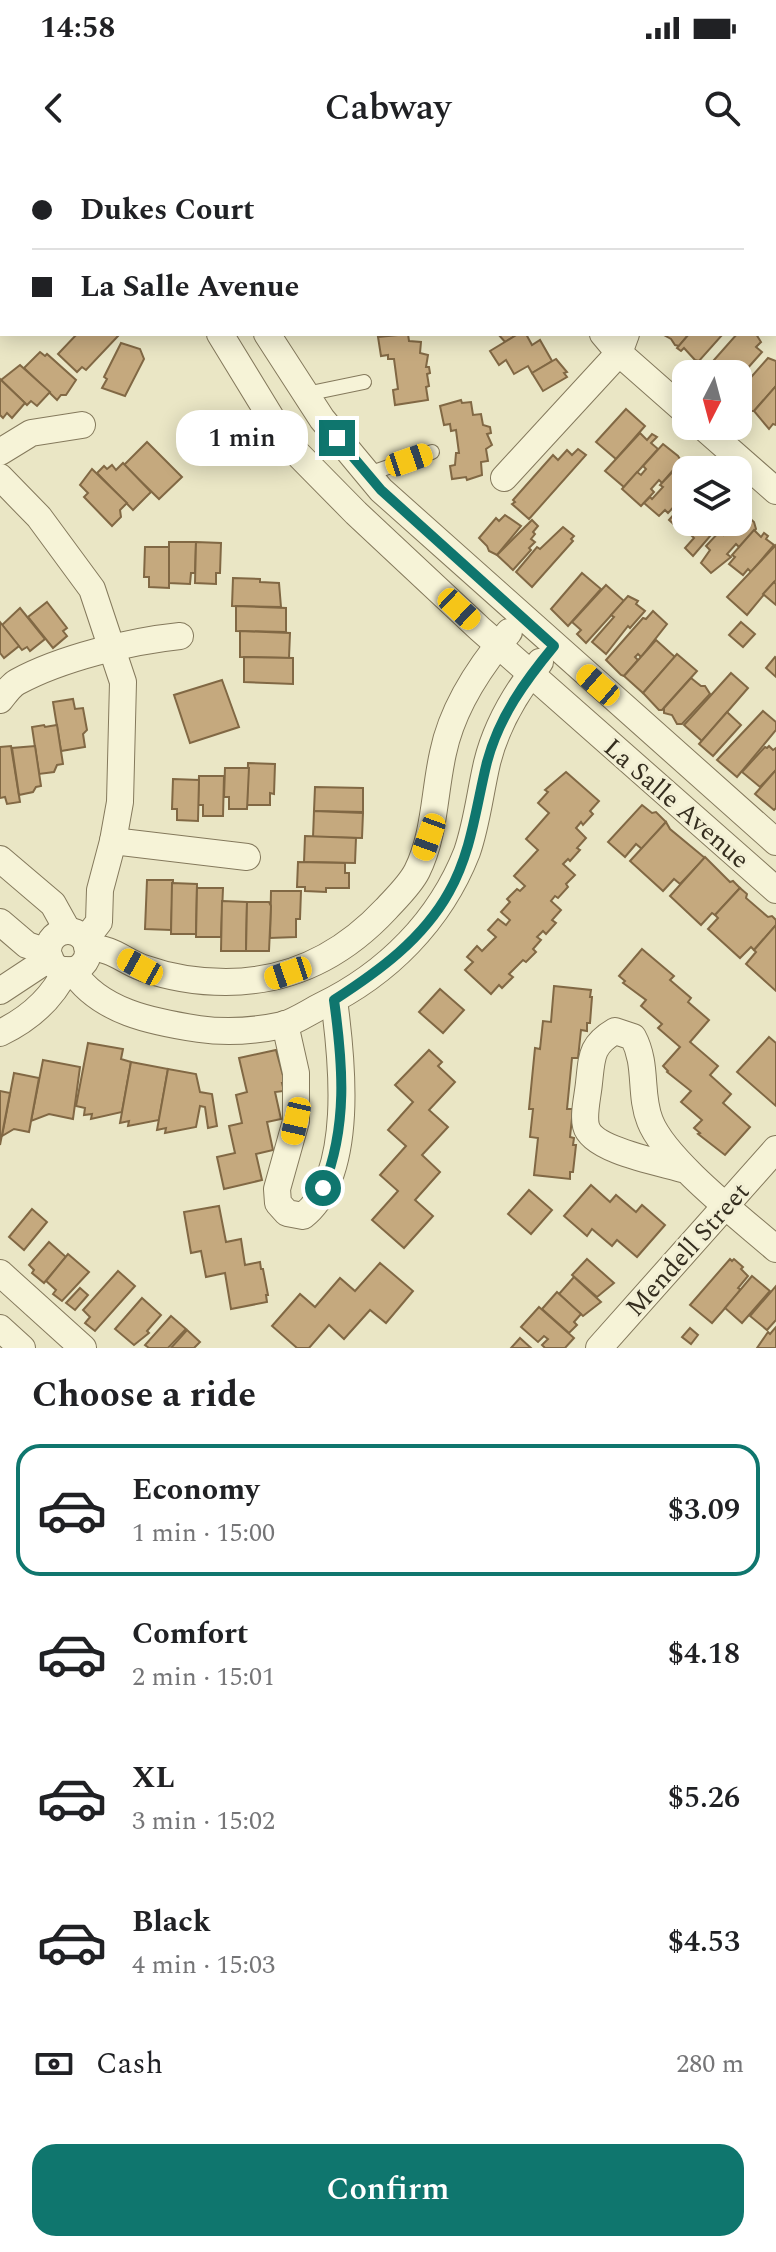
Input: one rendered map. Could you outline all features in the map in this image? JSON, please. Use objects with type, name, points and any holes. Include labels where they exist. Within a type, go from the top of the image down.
[{"type":"street","name":"La Salle Avenue","points":[[221,336],[286,442],[356,513],[531,674],[776,890]]},
{"type":"street","name":"La Salle Avenue","points":[[268,336],[322,419],[381,490],[776,842]]},
{"type":"street","points":[[504,478],[616,340],[672,398]]},
{"type":"street","points":[[0,452],[31,433],[82,425]]},
{"type":"street","points":[[718,440],[776,491]]},
{"type":"street","points":[[0,477],[39,517],[92,589],[123,682],[120,802],[100,890],[99,922],[79,938]]},
{"type":"street","points":[[0,1033],[41,1006],[55,991],[59,963],[52,940],[79,938],[108,948],[140,967],[181,980],[228,982],[271,979],[306,968],[333,954],[365,931],[416,873],[429,837],[443,751],[456,714],[498,644],[521,616]]},
{"type":"street","points":[[0,700],[15,683],[68,661],[145,640],[180,636]]},
{"type":"street","points":[[0,922],[27,945],[59,963],[83,988],[117,1008],[160,1023],[227,1033],[285,1024],[334,1000],[401,952],[425,927],[450,891],[467,850],[499,728],[518,691],[554,646]]},
{"type":"street","points":[[113,841],[247,857]]},
{"type":"street","points":[[0,859],[53,904],[79,938],[86,960],[59,963],[0,991]]},
{"type":"street","points":[[285,1024],[296,1073],[296,1121],[277,1189],[278,1203],[287,1213],[303,1216],[317,1205],[334,1160],[343,1103],[342,1057],[334,1000]]},
{"type":"street","points":[[686,1170],[605,1146],[591,1137],[585,1125],[592,1055],[600,1040],[615,1031],[633,1037],[641,1052],[649,1120],[662,1141],[686,1170],[776,1249]]},
{"type":"street","name":"Mendell Street","points":[[599,1348],[776,1149]]},
{"type":"street","points":[[0,1273],[83,1348]]},
{"type":"street","points":[[0,1328],[22,1348]]},
{"type":"lane","points":[[306,394],[364,382]]},
{"type":"lane","points":[[368,474],[432,452]]},
{"type":"building","points":[[75,336],[118,336],[86,370],[82,367],[77,372],[58,354]]},
{"type":"building","points":[[408,336],[409,341],[421,342],[420,353],[428,355],[428,400],[395,405],[393,390],[398,389],[394,359],[388,359],[388,355],[381,356],[378,337]]},
{"type":"building","points":[[500,336],[515,336],[505,342]]},
{"type":"building","points":[[515,336],[527,336],[532,345],[540,340],[552,361],[532,373],[528,366],[514,374],[506,360],[499,365],[490,351]]},
{"type":"building","points":[[666,336],[687,336],[679,346]]},
{"type":"building","points":[[687,336],[721,336],[700,360],[695,360],[684,348],[681,351],[677,348]]},
{"type":"building","points":[[735,336],[757,336],[761,342],[756,347],[762,352],[752,363],[752,360],[714,360]]},
{"type":"building","points":[[121,343],[140,349],[144,359],[125,396],[102,388],[107,379],[104,377]]},
{"type":"building","points":[[40,352],[45,356],[47,354],[76,380],[66,395],[61,395],[57,400],[24,368]]},
{"type":"building","points":[[768,358],[776,361],[776,386],[754,411],[752,411],[752,376]]},
{"type":"building","points":[[556,359],[567,372],[564,373],[567,377],[543,391],[532,373]]},
{"type":"building","points":[[20,365],[50,392],[37,406],[31,401],[27,405],[1,380]]},
{"type":"building","points":[[0,379],[25,403],[12,418],[7,413],[3,418],[0,415]]},
{"type":"building","points":[[776,386],[776,425],[769,429],[754,411]]},
{"type":"building","points":[[461,400],[462,403],[471,402],[473,415],[481,414],[483,425],[490,427],[491,433],[487,434],[492,445],[486,449],[488,461],[481,462],[482,475],[467,480],[466,477],[452,479],[450,466],[455,465],[456,453],[459,453],[456,430],[451,431],[450,424],[444,425],[440,406]]},
{"type":"building","points":[[626,409],[645,426],[616,459],[596,442]]},
{"type":"building","points":[[640,433],[647,440],[652,434],[657,437],[651,443],[658,449],[624,487],[605,471]]},
{"type":"building","points":[[147,442],[182,477],[159,499],[124,465]]},
{"type":"building","points":[[663,444],[678,456],[672,456],[672,471],[662,483],[659,480],[651,489],[654,492],[641,506],[622,489],[637,472],[641,475],[646,469],[643,466]]},
{"type":"building","points":[[578,449],[586,455],[529,519],[512,504],[553,455],[558,460],[567,450],[572,455]]},
{"type":"building","points":[[123,463],[151,492],[133,510],[97,473],[104,466],[107,469],[112,465],[116,470]]},
{"type":"building","points":[[92,469],[127,503],[120,510],[121,517],[112,526],[84,497],[88,493],[80,485]]},
{"type":"building","points":[[672,472],[672,509],[659,516],[644,503],[663,487],[660,485]]},
{"type":"building","points":[[505,515],[521,526],[497,555],[489,551],[479,538],[496,518],[499,521]]},
{"type":"building","points":[[532,520],[538,526],[531,539],[535,542],[513,570],[497,555]]},
{"type":"building","points":[[563,527],[574,536],[573,541],[532,587],[516,572],[537,547],[540,549]]},
{"type":"building","points":[[754,530],[761,537],[764,533],[774,545],[751,572],[748,569],[743,575],[729,564],[735,557],[732,555],[752,536]]},
{"type":"building","points":[[692,536],[710,536],[693,556],[685,548],[694,538]]},
{"type":"building","points":[[715,536],[749,536],[739,547],[736,544],[727,554],[731,557],[711,573],[701,563],[710,550],[706,546]]},
{"type":"building","points":[[169,542],[196,542],[195,573],[191,573],[190,584],[169,583]]},
{"type":"building","points":[[196,542],[221,543],[220,573],[216,573],[216,584],[195,583]]},
{"type":"building","points":[[776,545],[776,580],[747,615],[727,597]]},
{"type":"building","points":[[145,547],[169,547],[169,588],[149,587],[149,577],[144,577]]},
{"type":"building","points":[[582,573],[601,589],[568,626],[551,609]]},
{"type":"building","points":[[233,578],[279,583],[281,607],[232,606]]},
{"type":"building","points":[[774,582],[776,584],[776,605],[763,594]]},
{"type":"building","points":[[606,585],[624,601],[586,643],[577,634],[581,630],[572,622]]},
{"type":"building","points":[[628,596],[638,601],[636,604],[645,611],[630,628],[628,626],[606,654],[592,642]]},
{"type":"building","points":[[47,602],[67,628],[63,631],[67,636],[53,648],[28,617]]},
{"type":"building","points":[[236,606],[286,608],[286,632],[236,631]]},
{"type":"building","points":[[20,608],[45,639],[30,651],[27,647],[22,650],[2,625]]},
{"type":"building","points":[[653,611],[667,624],[641,657],[638,654],[635,657],[638,660],[624,676],[621,675],[606,660]]},
{"type":"building","points":[[0,622],[19,646],[4,658],[0,653]]},
{"type":"building","points":[[741,622],[755,634],[743,647],[729,635]]},
{"type":"building","points":[[240,631],[290,633],[289,658],[240,657]]},
{"type":"building","points":[[656,640],[675,657],[643,693],[624,676]]},
{"type":"building","points":[[677,654],[697,671],[659,710],[643,693]]},
{"type":"building","points":[[244,657],[293,658],[293,684],[244,682]]},
{"type":"building","points":[[776,658],[776,677],[766,668]]},
{"type":"building","points":[[731,673],[748,688],[702,741],[684,725]]},
{"type":"building","points":[[691,678],[705,686],[710,694],[682,724],[677,724],[672,715],[664,713],[664,708]]},
{"type":"building","points":[[222,680],[239,727],[190,743],[174,695]]},
{"type":"building","points":[[73,699],[75,709],[83,708],[87,730],[83,734],[85,747],[61,751],[53,702]]},
{"type":"building","points":[[763,711],[776,722],[776,730],[737,777],[717,760]]},
{"type":"building","points":[[727,712],[741,725],[713,756],[699,744]]},
{"type":"building","points":[[57,725],[63,764],[57,765],[54,772],[39,774],[32,727]]},
{"type":"building","points":[[11,746],[20,802],[7,804],[5,797],[0,798],[0,747]]},
{"type":"building","points":[[35,746],[41,786],[33,792],[19,795],[12,748]]},
{"type":"building","points":[[769,746],[773,750],[776,748],[776,770],[760,787],[742,772]]},
{"type":"building","points":[[248,763],[275,764],[274,794],[270,793],[270,805],[247,805]]},
{"type":"building","points":[[225,768],[249,768],[247,809],[229,809],[229,797],[224,797]]},
{"type":"building","points":[[776,770],[776,808],[774,810],[755,794]]},
{"type":"building","points":[[566,772],[599,801],[590,811],[593,814],[576,828],[586,838],[577,848],[580,850],[563,864],[575,875],[558,898],[555,896],[551,901],[561,910],[552,920],[556,923],[546,934],[543,931],[537,937],[541,940],[533,949],[536,952],[509,974],[513,977],[502,988],[499,985],[491,994],[465,970],[473,962],[467,957],[477,946],[482,951],[496,937],[488,930],[498,919],[506,925],[510,920],[501,912],[510,902],[507,899],[525,886],[514,876],[538,850],[526,839],[549,813],[538,803],[548,792],[545,790]]},
{"type":"building","points":[[199,776],[224,776],[223,816],[203,816],[203,805],[198,805]]},
{"type":"building","points":[[173,779],[199,780],[198,821],[177,820],[177,809],[172,809]]},
{"type":"building","points":[[315,787],[363,788],[363,812],[314,811]]},
{"type":"building","points":[[642,805],[666,822],[642,849],[636,844],[625,857],[608,842]]},
{"type":"building","points":[[314,811],[363,813],[362,838],[313,837]]},
{"type":"building","points":[[666,822],[670,829],[705,858],[680,884],[674,879],[663,891],[630,861]]},
{"type":"building","points":[[305,836],[356,838],[355,863],[304,862]]},
{"type":"building","points":[[705,857],[740,888],[701,925],[670,896]]},
{"type":"building","points":[[298,862],[345,863],[349,888],[326,888],[326,892],[305,891],[305,887],[297,887]]},
{"type":"building","points":[[147,880],[173,880],[171,930],[145,929]]},
{"type":"building","points":[[172,883],[197,884],[196,934],[171,934]]},
{"type":"building","points":[[197,888],[223,888],[221,937],[196,937]]},
{"type":"building","points":[[740,888],[747,894],[746,898],[776,920],[776,925],[754,950],[751,947],[740,958],[708,929],[718,918],[715,915]]},
{"type":"building","points":[[271,891],[301,891],[296,937],[270,938]]},
{"type":"building","points":[[222,901],[247,902],[246,951],[221,951]]},
{"type":"building","points":[[247,902],[269,902],[271,906],[269,951],[246,951]]},
{"type":"building","points":[[776,925],[776,991],[746,964]]},
{"type":"building","points":[[642,949],[674,976],[670,980],[691,998],[688,1002],[709,1020],[690,1042],[718,1066],[710,1075],[731,1094],[723,1103],[750,1127],[725,1155],[698,1134],[694,1128],[702,1120],[681,1102],[691,1091],[663,1066],[680,1047],[658,1028],[662,1024],[641,1006],[646,1000],[623,983],[625,981],[619,976]]},
{"type":"building","points":[[554,986],[591,990],[592,997],[590,1023],[587,1023],[587,1031],[581,1030],[578,1058],[572,1058],[567,1109],[573,1109],[570,1137],[574,1138],[573,1145],[576,1145],[570,1179],[534,1175],[538,1138],[530,1137],[533,1109],[529,1109],[535,1048],[540,1049],[543,1021],[551,1022]]},
{"type":"building","points":[[440,989],[464,1010],[443,1033],[419,1012]]},
{"type":"building","points":[[769,1037],[776,1043],[776,1106],[737,1072]]},
{"type":"building","points":[[88,1043],[123,1049],[121,1059],[131,1062],[122,1112],[91,1119],[92,1114],[84,1115],[85,1108],[76,1106]]},
{"type":"building","points":[[276,1050],[285,1083],[282,1083],[284,1091],[275,1092],[281,1119],[267,1122],[273,1150],[256,1154],[262,1180],[224,1189],[217,1157],[235,1153],[229,1126],[242,1123],[236,1095],[247,1092],[239,1058]]},
{"type":"building","points":[[429,1050],[442,1062],[438,1066],[455,1082],[429,1110],[448,1127],[422,1155],[440,1172],[415,1200],[433,1216],[404,1248],[372,1220],[398,1191],[380,1175],[406,1146],[388,1130],[413,1102],[395,1085]]},
{"type":"building","points":[[43,1060],[80,1067],[73,1119],[49,1114],[31,1121]]},
{"type":"building","points":[[131,1062],[168,1069],[159,1120],[128,1126],[129,1121],[120,1123]]},
{"type":"building","points":[[168,1069],[196,1074],[200,1092],[212,1094],[217,1126],[208,1128],[205,1107],[200,1106],[196,1127],[165,1133],[166,1128],[157,1130]]},
{"type":"building","points":[[14,1073],[39,1078],[29,1132],[14,1129],[2,1136]]},
{"type":"building","points":[[0,1091],[10,1093],[0,1145]]},
{"type":"building","points":[[591,1185],[610,1202],[616,1195],[636,1212],[642,1205],[665,1225],[637,1257],[617,1240],[612,1246],[592,1229],[587,1236],[564,1216]]},
{"type":"building","points":[[529,1190],[552,1210],[531,1234],[508,1214]]},
{"type":"building","points":[[219,1206],[226,1242],[241,1239],[245,1265],[260,1262],[267,1302],[231,1309],[225,1273],[206,1277],[201,1251],[191,1253],[184,1212]]},
{"type":"building","points":[[32,1209],[47,1222],[24,1250],[9,1237]]},
{"type":"building","points":[[49,1242],[66,1257],[44,1283],[32,1273],[34,1270],[29,1265]]},
{"type":"building","points":[[68,1254],[89,1272],[62,1301],[53,1294],[56,1290],[46,1281]]},
{"type":"building","points":[[587,1259],[614,1283],[597,1297],[572,1275]]},
{"type":"building","points":[[730,1259],[743,1267],[741,1269],[748,1276],[738,1288],[741,1290],[712,1323],[690,1305]]},
{"type":"building","points":[[380,1263],[413,1291],[386,1323],[370,1310],[344,1339],[329,1325],[309,1348],[297,1348],[272,1326],[300,1294],[315,1307],[340,1278],[355,1291]]},
{"type":"building","points":[[118,1271],[135,1286],[95,1331],[85,1323],[90,1317],[83,1310]]},
{"type":"building","points":[[752,1276],[770,1291],[742,1323],[725,1308]]},
{"type":"building","points":[[574,1277],[601,1302],[583,1316],[559,1294]]},
{"type":"building","points":[[776,1286],[776,1320],[767,1330],[750,1316]]},
{"type":"building","points":[[80,1288],[88,1295],[75,1310],[66,1303]]},
{"type":"building","points":[[557,1292],[581,1314],[574,1322],[577,1325],[569,1333],[542,1309]]},
{"type":"building","points":[[142,1298],[161,1315],[147,1331],[149,1333],[134,1345],[115,1329]]},
{"type":"building","points":[[539,1307],[574,1338],[565,1348],[545,1348],[542,1345],[548,1339],[544,1336],[538,1342],[521,1327]]},
{"type":"building","points":[[171,1316],[186,1329],[168,1348],[149,1348],[145,1345]]},
{"type":"building","points":[[776,1327],[776,1348],[757,1348],[768,1332],[770,1334]]},
{"type":"building","points":[[690,1328],[698,1335],[691,1344],[682,1337]]},
{"type":"building","points":[[187,1330],[200,1342],[194,1348],[171,1348]]},
{"type":"building","points":[[520,1338],[531,1348],[511,1348]]},
{"type":"route","points":[[323,1188],[334,1160],[343,1103],[342,1057],[334,1000],[401,952],[425,927],[450,891],[477,817],[488,761],[499,728],[518,691],[554,646],[381,490],[337,438]]}]
